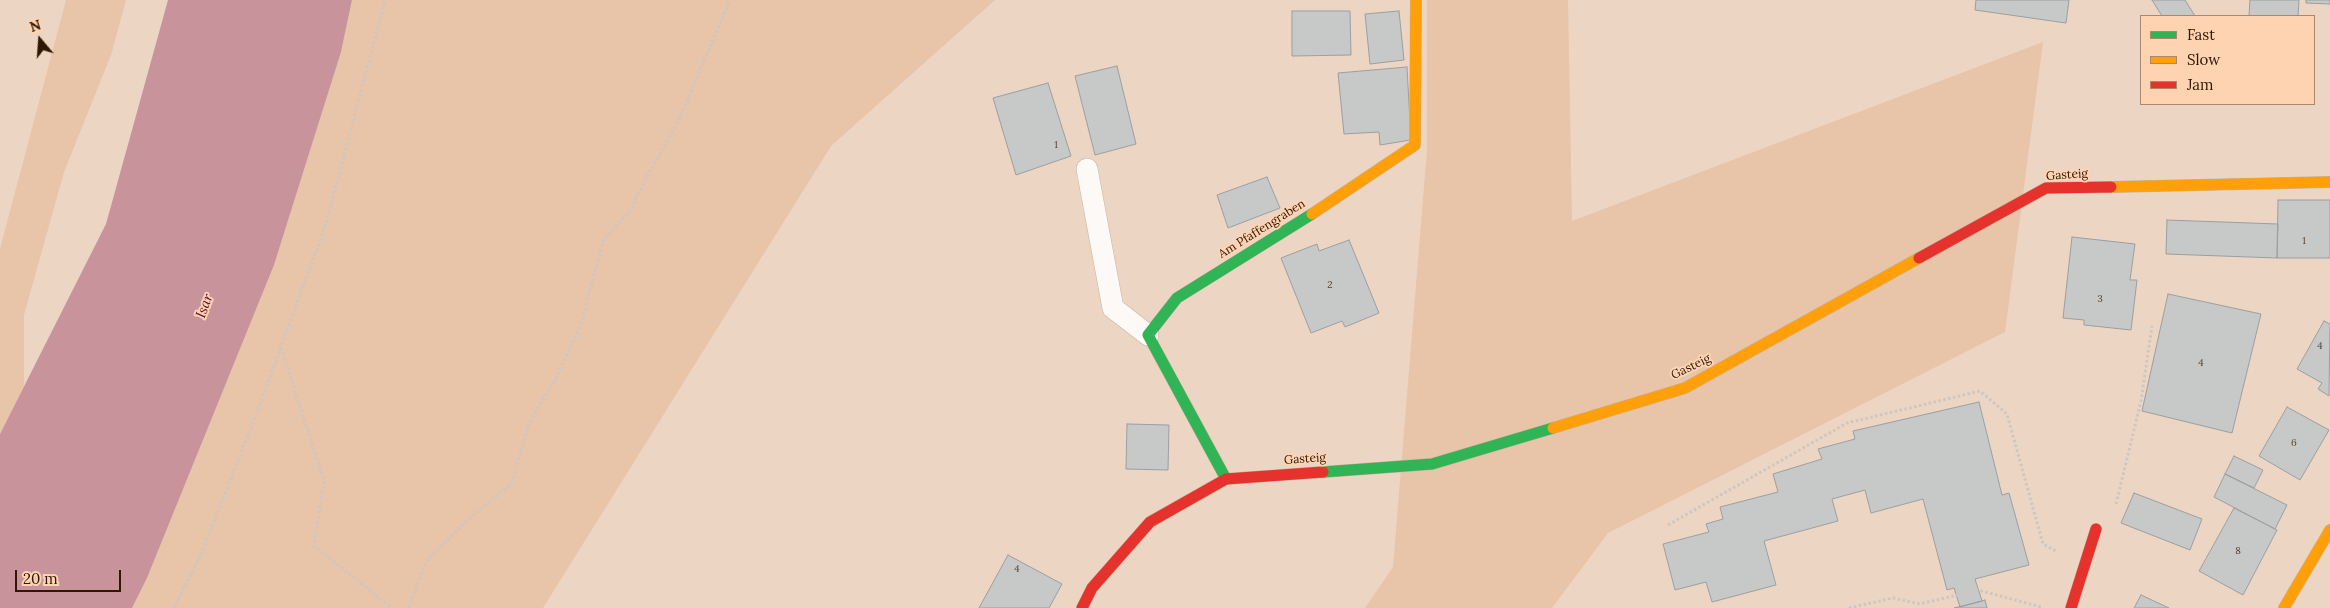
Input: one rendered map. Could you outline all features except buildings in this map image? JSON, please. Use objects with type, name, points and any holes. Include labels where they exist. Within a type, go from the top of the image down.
[{"type":"street","name":"Am Pfaffengraben","points":[[1148,335],[1177,298],[1286,232],[1415,145],[1416,0]]},
{"type":"street","name":"Gasteig","points":[[1082,608],[1092,588],[1150,522],[1226,479],[1432,464],[1685,388],[2046,188],[2330,182]]},
{"type":"street","points":[[1148,335],[1226,479]]},
{"type":"street","points":[[2071,608],[2096,529]]},
{"type":"street","points":[[2284,608],[2329,536]]},
{"type":"lane","points":[[1087,169],[1113,308],[1148,335]]},
{"type":"path","points":[[174,608],[201,555],[281,348],[326,224],[385,0]]},
{"type":"path","points":[[409,608],[426,561],[471,516],[510,484],[529,423],[554,380],[580,327],[604,238],[631,210],[645,180],[678,122],[730,0]]},
{"type":"path","points":[[2096,529],[2112,518],[2141,402],[2152,326]]},
{"type":"path","points":[[281,348],[324,480],[314,546],[392,608]]},
{"type":"path","points":[[1668,525],[1847,423],[1980,391],[2007,414],[2043,544],[2084,565]]},
{"type":"path","points":[[1849,608],[1893,598],[1920,604],[1957,597],[1978,590],[2044,608]]},
{"type":"shaded area","points":[[66,0],[126,0],[111,55],[64,172],[24,315],[24,386],[0,434],[0,249]]},
{"type":"shaded area","points":[[352,0],[995,0],[831,146],[543,608],[132,608],[147,578],[274,265],[341,52]]},
{"type":"shaded area","points":[[1427,0],[1568,0],[1572,221],[2043,42],[2005,332],[1608,533],[1552,608],[1365,608],[1393,567],[1427,150]]},
{"type":"water","name":"Isar","points":[[168,0],[352,0],[341,52],[274,265],[147,578],[132,608],[0,608],[0,434],[106,224]]},
{"type":"traffic: fast","points":[[1226,479],[1148,335],[1177,298],[1312,214]]},
{"type":"traffic: fast","points":[[1323,472],[1432,464],[1553,428]]},
{"type":"traffic: slow","points":[[1312,214],[1415,145],[1416,0]]},
{"type":"traffic: slow","points":[[2111,187],[2330,182]]},
{"type":"traffic: slow","points":[[1553,428],[1685,388],[1919,258]]},
{"type":"traffic: slow","points":[[2284,608],[2330,530]]},
{"type":"traffic: jam","points":[[1919,258],[2046,188],[2111,187]]},
{"type":"traffic: jam","points":[[1082,608],[1092,588],[1150,522],[1226,479],[1323,472]]},
{"type":"traffic: jam","points":[[2071,608],[2096,529]]}]
